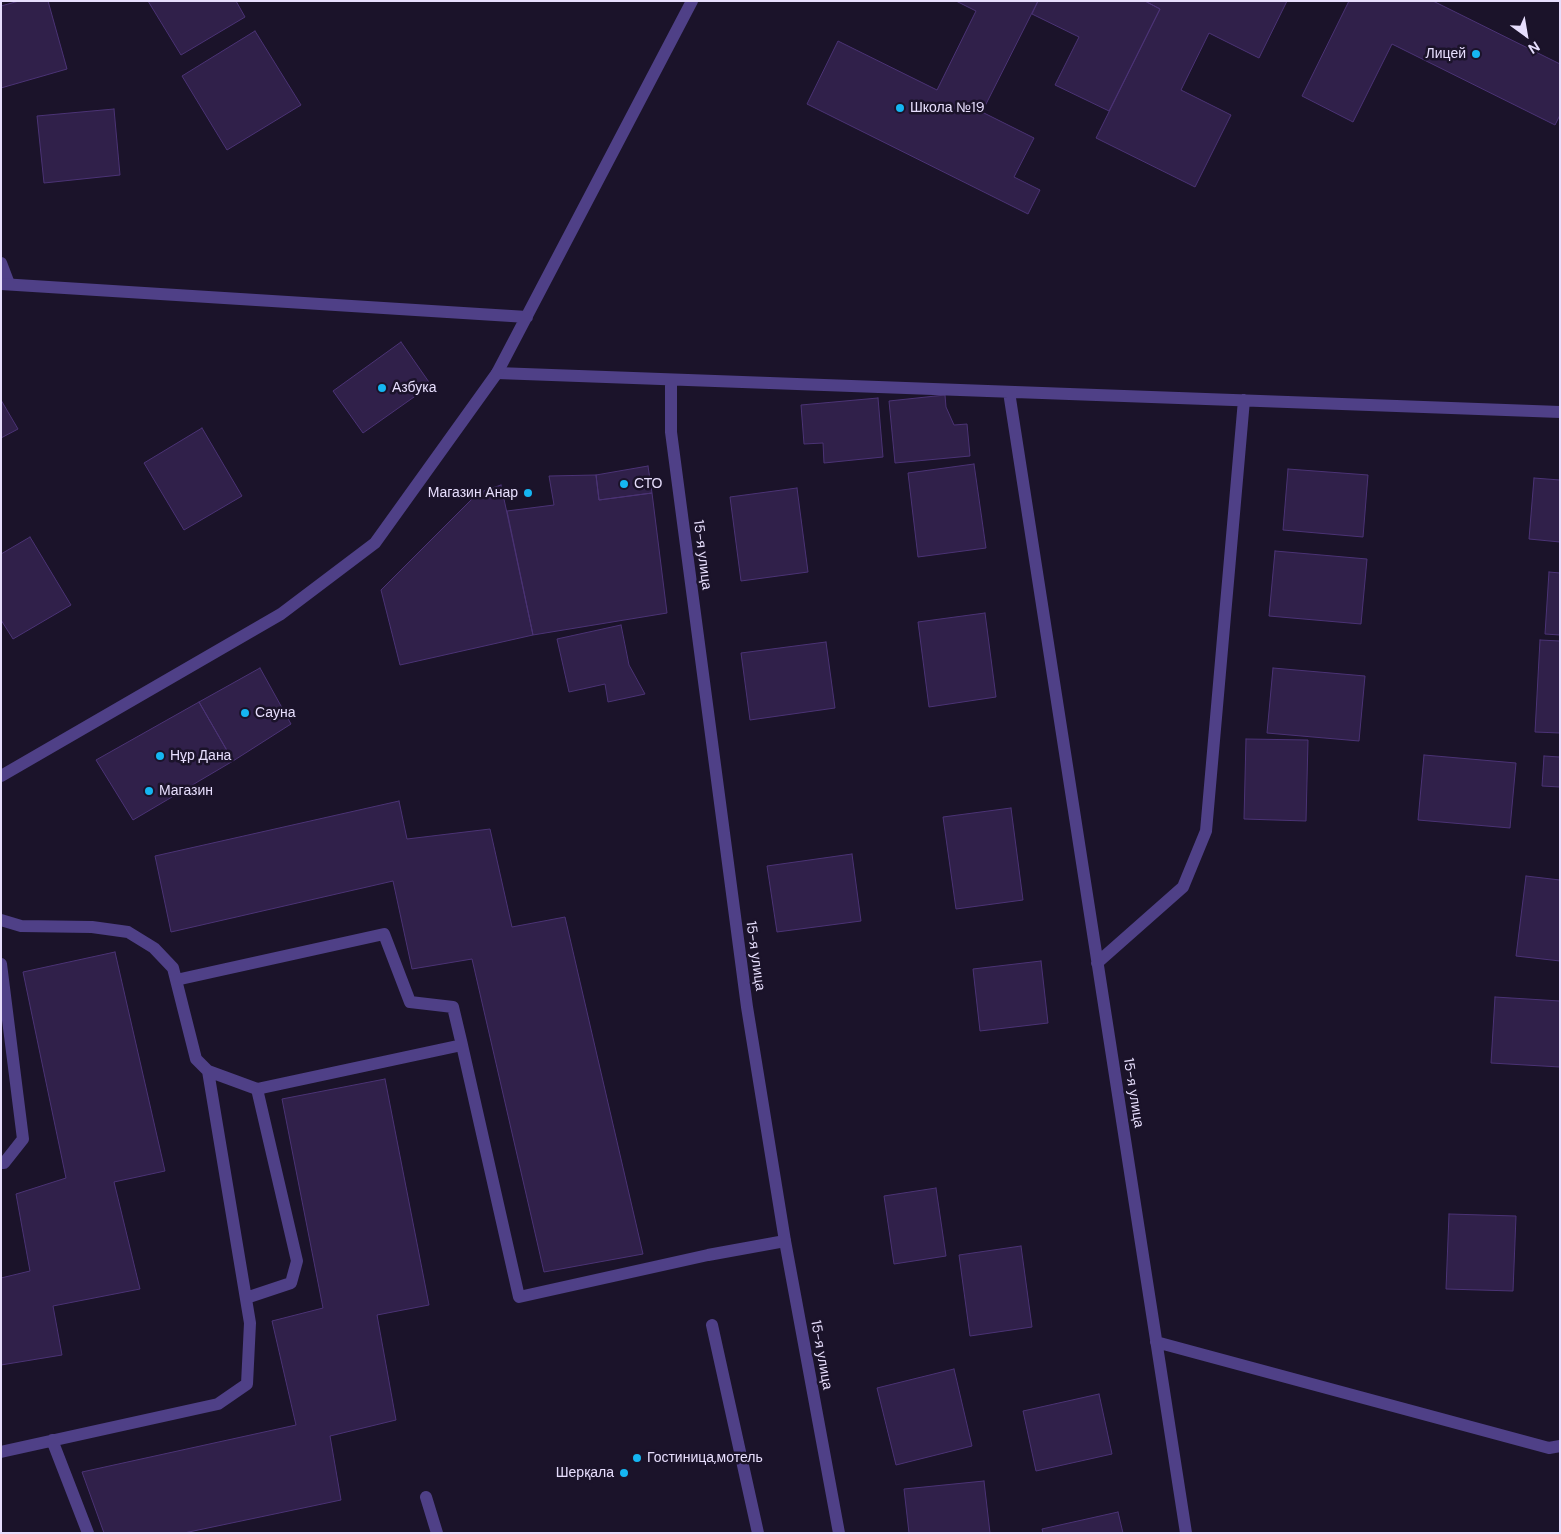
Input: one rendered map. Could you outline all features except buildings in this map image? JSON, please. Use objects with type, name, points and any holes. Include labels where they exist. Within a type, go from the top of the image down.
[{"type":"street","points":[[1,776],[281,614],[375,543],[497,374],[688,3]]},
{"type":"street","points":[[1,263],[5,284],[527,317]]},
{"type":"street","points":[[497,374],[1560,412]]},
{"type":"street","name":"15-я улица","points":[[671,380],[671,432],[747,1007],[785,1241],[839,1533]]},
{"type":"street","name":"15-я улица","points":[[1009,392],[1186,1533]]},
{"type":"street","points":[[1097,963],[1183,887],[1206,831],[1244,400]]},
{"type":"street","points":[[1,920],[21,926],[92,927],[128,932],[154,948],[173,968],[196,1059],[208,1071],[257,1090],[462,1045]]},
{"type":"street","points":[[176,980],[384,934],[410,1002],[453,1007],[519,1297],[708,1255],[785,1241]]},
{"type":"street","points":[[1,964],[22,1139],[4,1163],[1,1163]]},
{"type":"street","points":[[1,1452],[218,1404],[248,1384],[250,1323],[208,1071]]},
{"type":"street","points":[[246,1298],[291,1283],[297,1261],[257,1090]]},
{"type":"street","points":[[712,1325],[758,1533]]},
{"type":"street","points":[[1156,1342],[1549,1448],[1560,1446]]},
{"type":"street","points":[[52,1440],[88,1533]]},
{"type":"street","points":[[426,1497],[437,1533]]},
{"type":"place","name":"Лицей","points":[[1476,54]]},
{"type":"place","name":"Школа №19","points":[[900,108]]},
{"type":"place","name":"Азбука","points":[[382,388]]},
{"type":"place","name":"СТО","points":[[624,484]]},
{"type":"place","name":"Магазин Анар","points":[[528,493]]},
{"type":"place","name":"Сауна","points":[[245,713]]},
{"type":"place","name":"Нұр Дана","points":[[160,756]]},
{"type":"place","name":"Магазин","points":[[149,791]]},
{"type":"place","name":"Гостиница,мотель","points":[[637,1458]]},
{"type":"place","name":"Шерқала","points":[[624,1473]]}]
